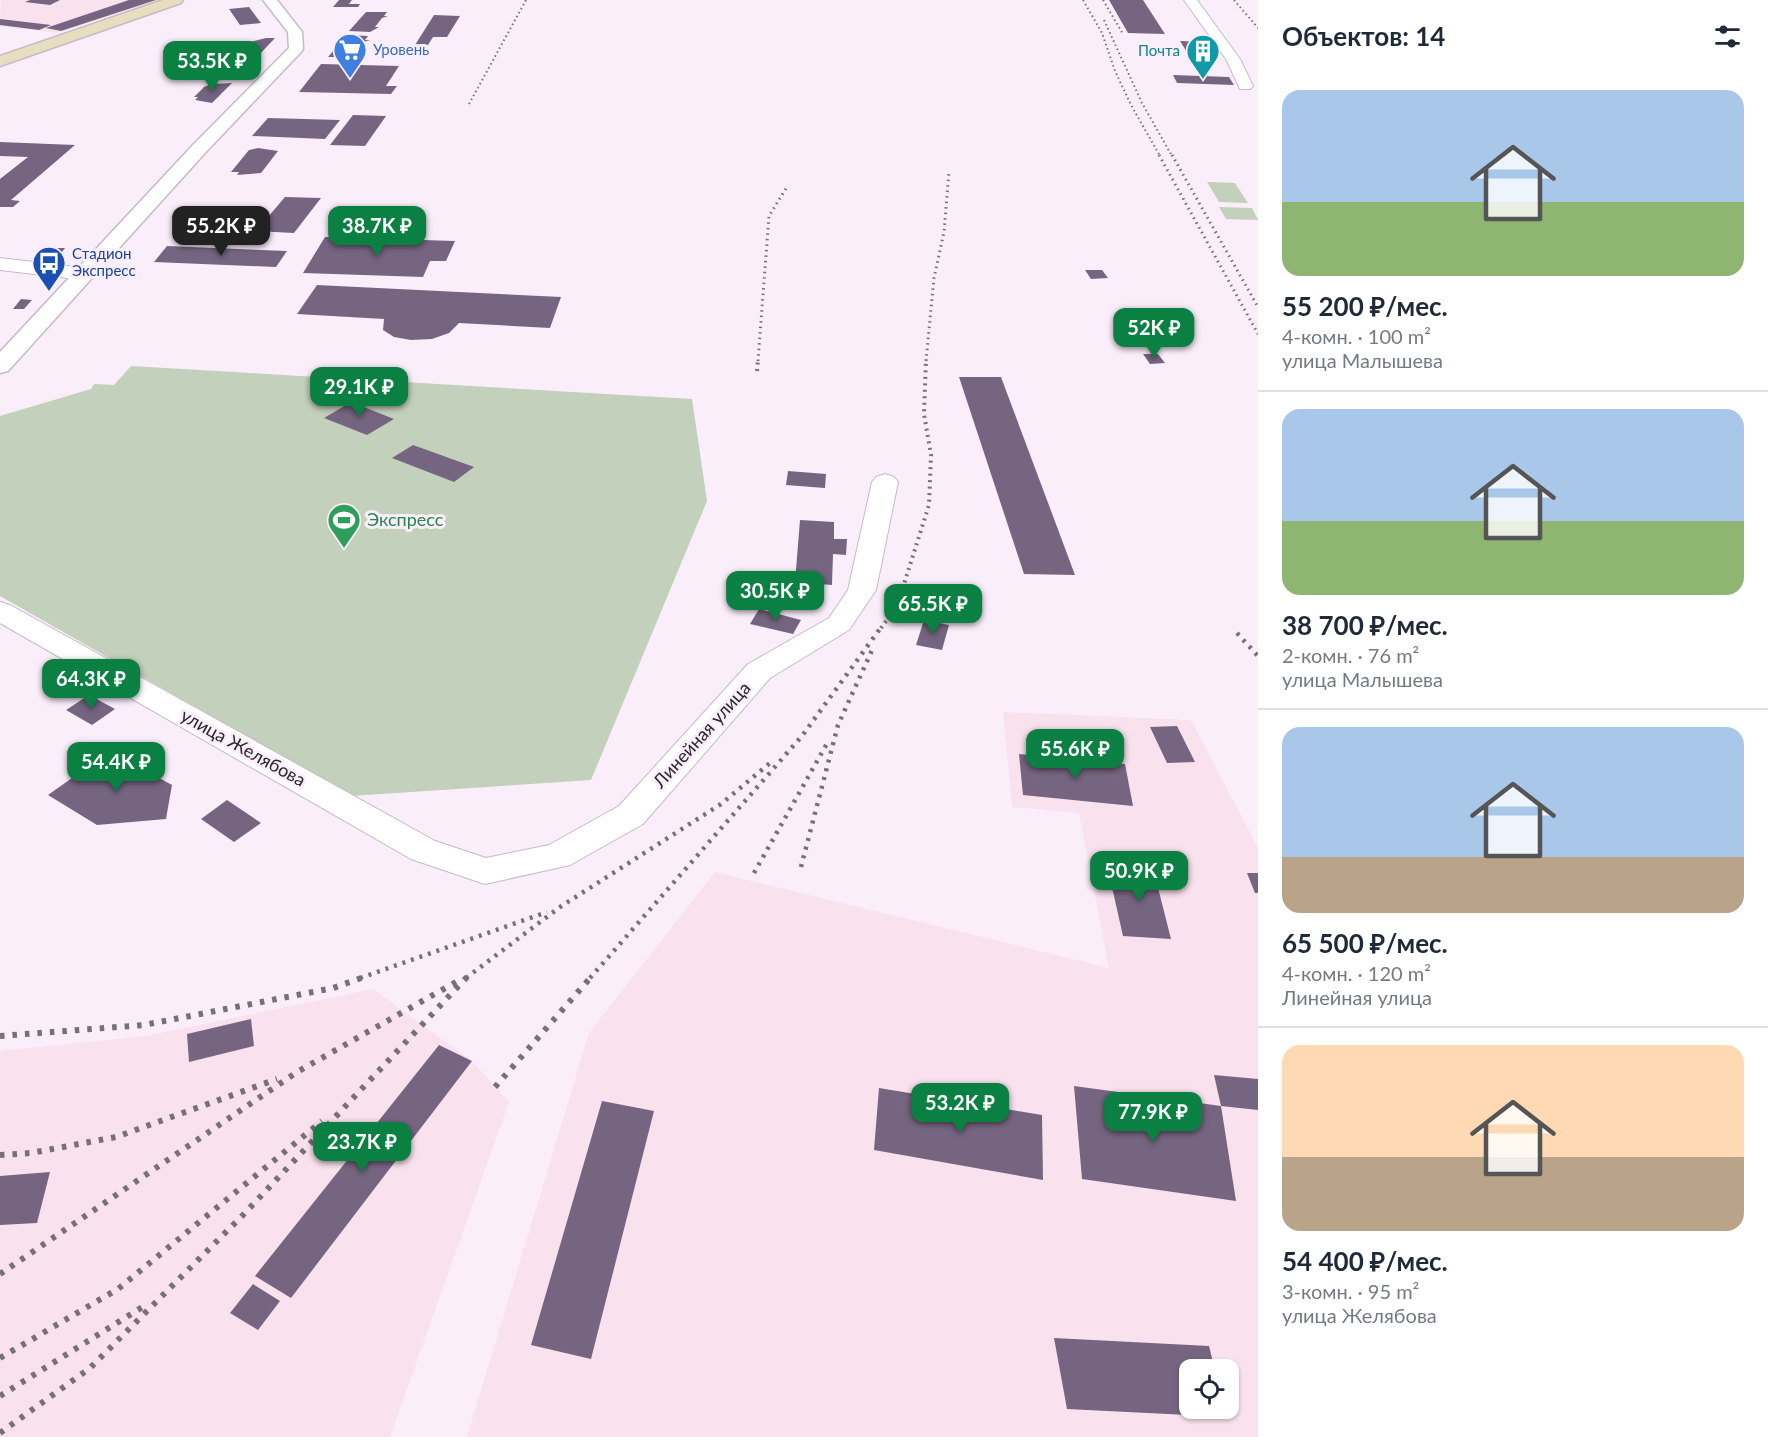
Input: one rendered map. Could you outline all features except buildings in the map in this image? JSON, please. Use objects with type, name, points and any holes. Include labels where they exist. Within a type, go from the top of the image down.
[{"type":"main road","points":[[0,61],[176,0]]},
{"type":"street","points":[[0,366],[198,150],[296,49],[295,32],[270,0]]},
{"type":"street","points":[[1190,0],[1233,59],[1245,86]]},
{"type":"street","points":[[0,264],[85,274]]},
{"type":"street","name":"Линейная улица","points":[[423,850],[484,871],[558,856],[631,814],[759,671],[839,624],[862,590],[885,482]]},
{"type":"street","name":"улица Желябова","points":[[0,611],[423,850]]},
{"type":"shaded area","points":[[1,0],[160,0],[56,33],[0,26]]},
{"type":"shaded area","points":[[1003,712],[1191,720],[1258,848],[1258,1437],[467,1437],[589,1033],[715,872],[1109,968],[1079,813],[1012,807]]},
{"type":"shaded area","points":[[373,989],[472,1061],[509,1102],[390,1437],[0,1437],[0,1051],[146,1036]]},
{"type":"green space","points":[[1207,182],[1235,183],[1248,203],[1219,202]]},
{"type":"green space","points":[[1219,207],[1252,208],[1258,220],[1226,219]]},
{"type":"green space","name":"Экспресс","points":[[131,366],[692,399],[707,501],[591,780],[351,796],[0,596],[0,416],[91,389],[94,384],[114,385]]},
{"type":"railway","points":[[469,104],[526,0]]},
{"type":"railway","points":[[1083,0],[1102,33],[1115,71],[1131,105],[1160,156]]},
{"type":"railway","points":[[1103,0],[1123,34]]},
{"type":"railway","points":[[1234,0],[1258,28]]},
{"type":"railway","points":[[1104,20],[1142,103],[1172,156]]},
{"type":"railway","points":[[1159,155],[1258,334]]},
{"type":"railway","points":[[1172,155],[1258,307]]},
{"type":"railway","points":[[926,361],[934,278],[944,232],[949,172]]},
{"type":"railway","points":[[758,361],[769,216],[787,187]]},
{"type":"railway","points":[[757,371],[758,359]]},
{"type":"railway","points":[[881,628],[897,606],[929,505],[931,455],[924,414],[926,359]]},
{"type":"railway","points":[[590,978],[802,736],[882,626]]},
{"type":"railway","points":[[1237,633],[1258,656]]},
{"type":"railway","points":[[801,867],[838,725],[873,648]]},
{"type":"railway","points":[[754,873],[829,740]]},
{"type":"railway","points":[[466,978],[560,907],[721,804],[770,763]]},
{"type":"railway","points":[[360,978],[547,912]]},
{"type":"railway","points":[[0,1036],[144,1025],[333,988],[364,977]]},
{"type":"railway","points":[[495,1087],[591,977]]},
{"type":"railway","points":[[0,1433],[90,1368],[243,1215],[466,978]]},
{"type":"railway","points":[[0,1274],[297,1072],[456,982]]},
{"type":"railway","points":[[0,1155],[31,1153],[116,1137],[277,1079]]},
{"type":"railway","points":[[0,1358],[118,1289],[322,1121]]},
{"type":"railway","points":[[0,1396],[144,1306]]},
{"type":"place","name":"Уровень","points":[[350,79]]},
{"type":"place","name":"Почта","points":[[1203,80]]},
{"type":"place","name":"Стадион Экспресс","points":[[49,292]]},
{"type":"place","name":"Экспресс","points":[[344,549]]}]
